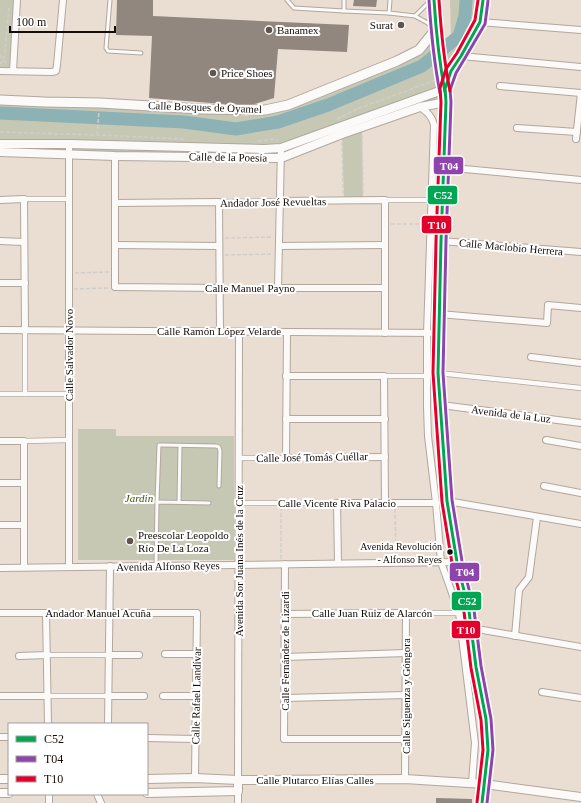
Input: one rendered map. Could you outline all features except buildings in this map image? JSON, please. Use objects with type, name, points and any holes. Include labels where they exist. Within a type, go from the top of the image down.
[{"type":"main road","points":[[432,0],[446,102],[438,373],[447,501],[457,562],[469,611],[476,667],[486,719],[488,750],[482,803]]},
{"type":"main road","points":[[445,89],[451,71],[480,22],[483,0]]},
{"type":"main road","name":"Calle Bosques de Oyamel","points":[[0,100],[100,103],[201,109],[265,110],[288,105],[397,61],[419,50],[436,30]]},
{"type":"street","points":[[13,72],[17,0]]},
{"type":"street","points":[[0,71],[56,71],[58,65],[63,0]]},
{"type":"street","points":[[480,22],[581,30]]},
{"type":"street","points":[[461,56],[581,67]]},
{"type":"street","points":[[500,86],[581,93],[576,139]]},
{"type":"street","name":"Calle de la Poesía","points":[[0,144],[69,144],[264,149],[445,89]]},
{"type":"street","name":"Calle de la Poesía","points":[[0,152],[115,156],[281,158],[342,134],[420,107],[446,102]]},
{"type":"street","points":[[420,107],[429,114],[434,125],[427,333],[428,436],[441,562],[459,613],[475,743],[472,783]]},
{"type":"street","points":[[517,128],[577,132]]},
{"type":"street","name":"Calle Salvador Novo","points":[[69,144],[69,567]]},
{"type":"street","points":[[278,288],[280,144]]},
{"type":"street","points":[[115,156],[115,287]]},
{"type":"street","points":[[444,168],[581,180]]},
{"type":"street","points":[[24,199],[25,394]]},
{"type":"street","points":[[0,200],[69,199]]},
{"type":"street","points":[[385,200],[385,333]]},
{"type":"street","name":"Andador José Revueltas","points":[[115,203],[432,200]]},
{"type":"street","points":[[219,202],[220,332]]},
{"type":"street","points":[[0,241],[24,242]]},
{"type":"street","name":"Calle Maclobio Herrera","points":[[441,241],[581,252]]},
{"type":"street","points":[[115,245],[219,246]]},
{"type":"street","points":[[279,246],[385,245]]},
{"type":"street","points":[[0,283],[24,283]]},
{"type":"street","name":"Calle Manuel Payno","points":[[115,287],[385,288]]},
{"type":"street","points":[[439,314],[547,322],[548,305],[581,308]]},
{"type":"street","name":"Calle Ramón López Velarde","points":[[0,330],[439,333]]},
{"type":"street","name":"Avenida Sor Juana Inés de la Cruz","points":[[238,791],[239,332]]},
{"type":"street","points":[[286,458],[287,332]]},
{"type":"street","points":[[531,356],[581,363]]},
{"type":"street","points":[[438,373],[581,388]]},
{"type":"street","points":[[286,376],[427,376]]},
{"type":"street","points":[[384,376],[385,503]]},
{"type":"street","points":[[0,394],[69,394]]},
{"type":"street","name":"Avenida de la Luz","points":[[440,405],[581,423]]},
{"type":"street","points":[[286,419],[385,419]]},
{"type":"street","points":[[0,441],[69,440]]},
{"type":"street","points":[[546,440],[581,446]]},
{"type":"street","points":[[24,441],[24,567]]},
{"type":"street","name":"Calle José Tomás Cuéllar","points":[[239,458],[385,457]]},
{"type":"street","points":[[0,483],[24,483]]},
{"type":"street","points":[[544,486],[581,493]]},
{"type":"street","points":[[447,501],[581,524]]},
{"type":"street","name":"Calle Vicente Riva Palacio","points":[[239,503],[436,503]]},
{"type":"street","points":[[337,503],[338,563]]},
{"type":"street","points":[[515,636],[519,590],[529,577],[537,517]]},
{"type":"street","points":[[0,525],[24,525]]},
{"type":"street","name":"Avenida Alfonso Reyes","points":[[0,568],[457,562]]},
{"type":"street","name":"Calle Fernández de Lizardi","points":[[283,564],[285,614],[284,738],[405,739]]},
{"type":"street","points":[[108,723],[110,566]]},
{"type":"street","name":"Andador Manuel Acuña","points":[[0,613],[197,613]]},
{"type":"street","points":[[46,613],[48,723]]},
{"type":"street","name":"Calle Rafael Landívar","points":[[195,778],[197,613]]},
{"type":"street","name":"Calle Siguenza y Góngora","points":[[405,779],[406,613]]},
{"type":"street","name":"Calle Juan Ruiz de Alarcón","points":[[285,614],[459,613]]},
{"type":"street","points":[[471,628],[581,647]]},
{"type":"street","points":[[285,657],[406,652]]},
{"type":"street","points":[[165,654],[196,654]]},
{"type":"street","points":[[19,656],[138,655]]},
{"type":"street","points":[[542,692],[581,698]]},
{"type":"street","points":[[0,696],[144,696]]},
{"type":"street","points":[[163,696],[196,696]]},
{"type":"street","points":[[285,698],[406,696]]},
{"type":"street","points":[[148,738],[195,739]]},
{"type":"street","name":"Calle Plutarco Elías Calles","points":[[148,778],[238,780],[405,779],[484,784],[581,797]]},
{"type":"street","points":[[148,793],[238,791],[238,803]]},
{"type":"lane","points":[[110,0],[106,48],[108,51],[141,53]]},
{"type":"lane","points":[[287,0],[294,8],[344,10],[416,16],[436,30]]},
{"type":"lane","points":[[344,0],[344,10]]},
{"type":"lane","points":[[389,13],[390,0]]},
{"type":"lane","points":[[416,16],[432,0]]},
{"type":"lane","points":[[156,566],[159,446],[219,447],[219,486]]},
{"type":"lane","points":[[179,502],[180,446]]},
{"type":"lane","points":[[158,502],[209,503]]},
{"type":"path","points":[[0,63],[4,60],[9,8]]},
{"type":"path","points":[[332,122],[358,108],[442,77]]},
{"type":"path","points":[[97,135],[99,112]]},
{"type":"path","points":[[361,128],[363,201]]},
{"type":"path","points":[[0,132],[184,138],[191,140]]},
{"type":"path","points":[[342,134],[343,201]]},
{"type":"path","points":[[254,142],[272,139],[280,144]]},
{"type":"path","points":[[385,224],[431,224]]},
{"type":"path","points":[[219,238],[279,237]]},
{"type":"path","points":[[219,255],[279,254]]},
{"type":"path","points":[[69,273],[115,272]]},
{"type":"path","points":[[69,289],[115,287]]},
{"type":"path","points":[[281,503],[283,564]]},
{"type":"path","points":[[395,503],[396,562]]},
{"type":"green space","points":[[0,0],[17,0],[13,71],[0,71]]},
{"type":"green space","points":[[450,0],[483,0],[480,22],[445,89],[292,144],[245,148],[0,143],[0,103],[169,107],[247,116],[329,88],[451,36]]},
{"type":"green space","points":[[436,94],[438,98],[362,126],[363,201],[344,201],[342,134],[281,155],[0,150],[0,146],[270,150]]},
{"type":"green space","name":"Jardin","points":[[78,429],[116,429],[116,436],[234,436],[234,560],[78,560]]},
{"type":"waterway","points":[[0,113],[184,122],[236,129],[278,122],[328,105],[422,66],[459,36],[465,16],[466,0]]},
{"type":"transit line","name":"T04","points":[[429,0],[433,47],[440,93]]},
{"type":"transit line","name":"C52","points":[[434,0],[438,46],[445,92]]},
{"type":"transit line","name":"T10","points":[[439,0],[443,46],[450,91]]},
{"type":"transit line","name":"T10","points":[[477,802],[483,750],[481,720],[471,668],[464,612],[452,563],[442,502],[433,373],[441,102],[440,88],[446,69],[457,53],[475,20],[478,0]]},
{"type":"transit line","name":"C52","points":[[482,803],[488,750],[486,719],[476,667],[469,611],[457,562],[447,501],[438,373],[446,102],[445,89],[451,71],[480,22],[483,0]]},
{"type":"transit line","name":"T04","points":[[487,803],[493,750],[491,719],[481,666],[474,610],[462,561],[452,500],[443,373],[451,102],[450,90],[456,73],[485,24],[488,1]]},
{"type":"place","name":"Surat","points":[[401,25]]},
{"type":"place","name":"Banamex","points":[[269,30]]},
{"type":"place","name":"Price Shoes","points":[[213,73]]},
{"type":"place","name":"Preescolar Leopoldo Río De La Loza","points":[[130,541]]},
{"type":"place","name":"Avenida Revolución - Alfonso Reyes","points":[[450,552]]}]
